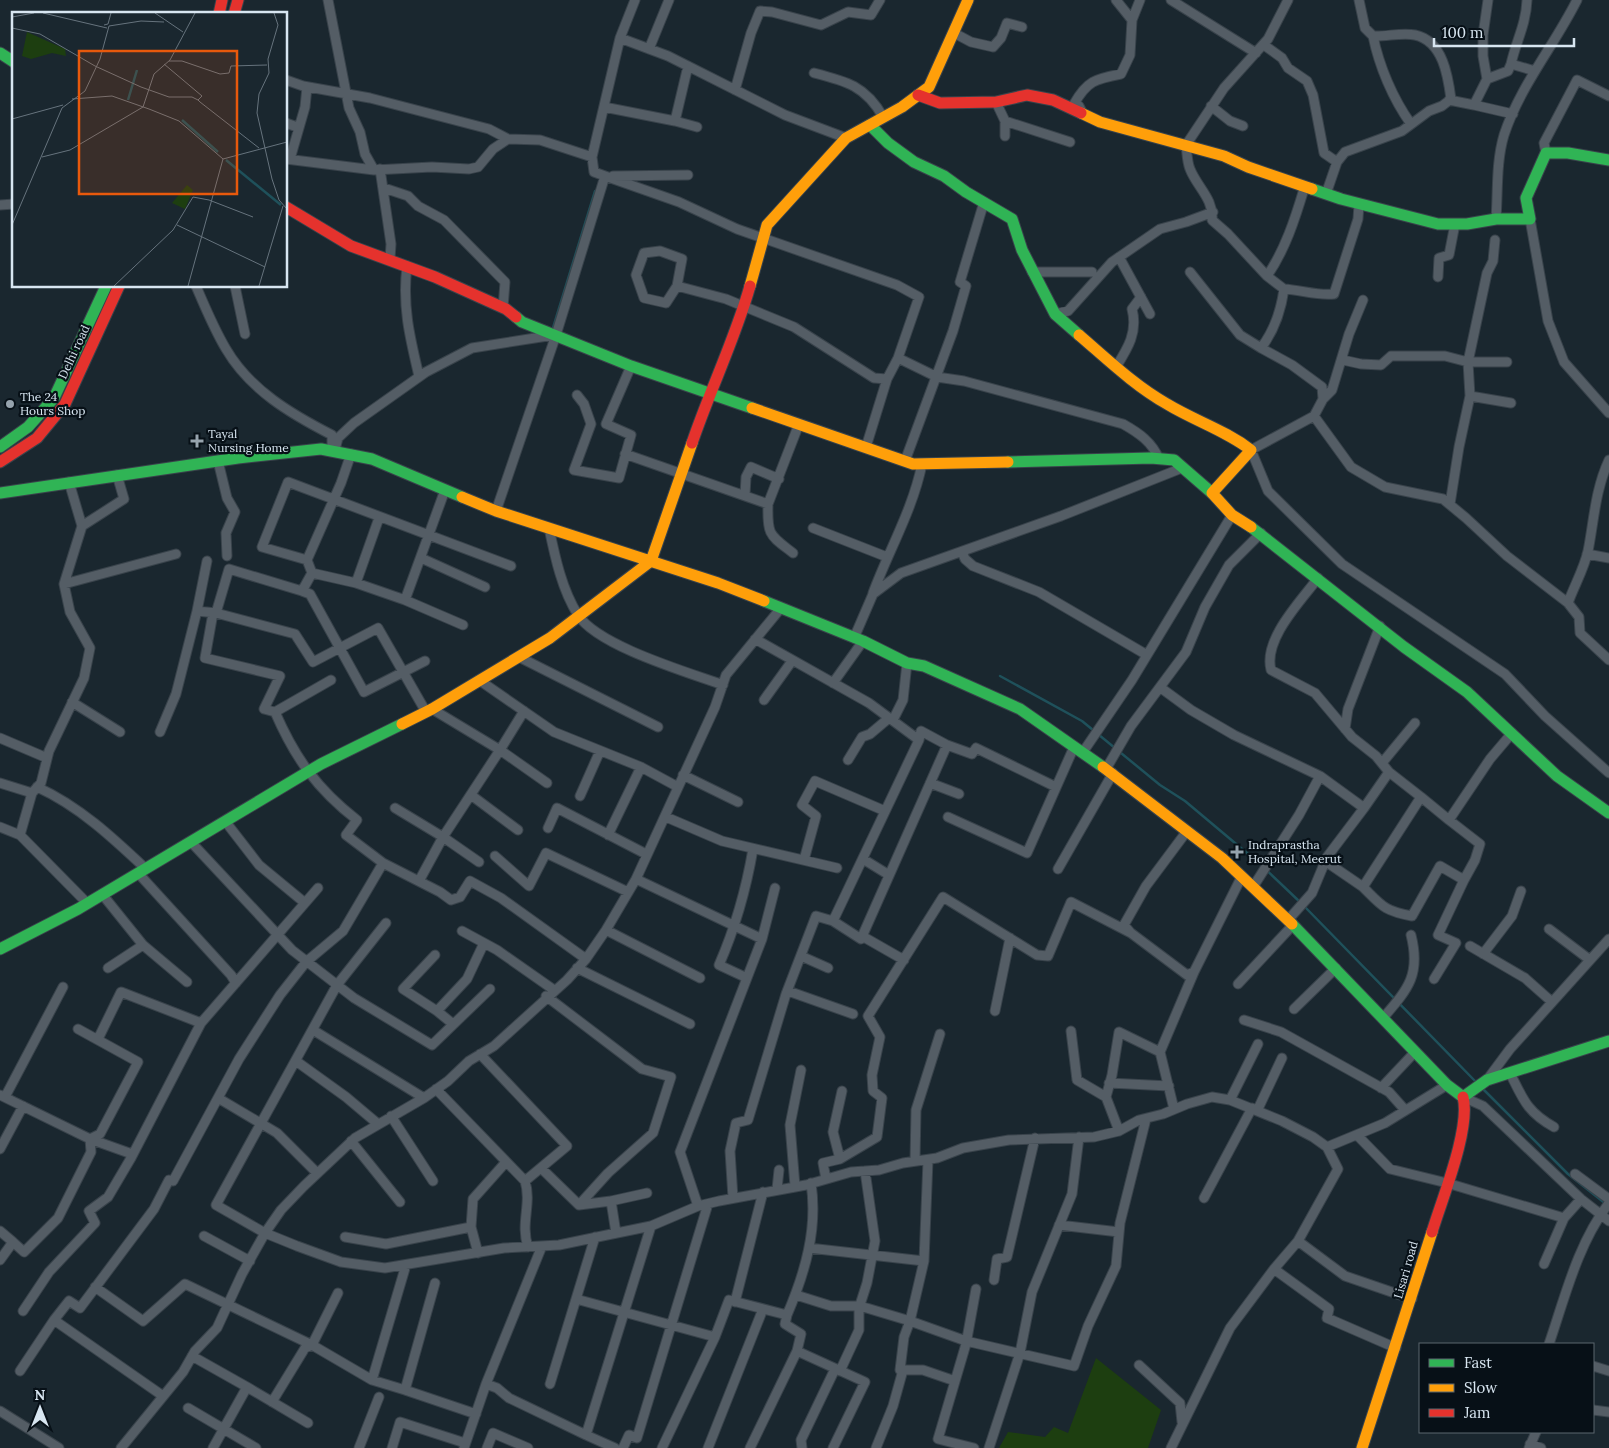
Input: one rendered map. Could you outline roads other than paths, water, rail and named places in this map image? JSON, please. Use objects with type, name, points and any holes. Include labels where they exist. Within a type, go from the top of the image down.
[{"type":"street","points":[[328,0],[346,94],[365,154],[377,170],[384,188],[391,244],[390,259]]},
{"type":"street","points":[[635,0],[620,38],[592,157],[594,172],[679,202],[702,214],[763,239],[896,285],[919,297],[898,358],[887,379],[866,448]]},
{"type":"street","points":[[650,49],[668,0]]},
{"type":"street","points":[[735,90],[750,33],[763,0]]},
{"type":"street","points":[[760,11],[772,12],[821,24],[848,12],[871,15],[880,0]]},
{"type":"street","points":[[0,949],[87,904],[307,772],[430,710],[550,638],[651,561],[709,393],[744,308],[767,226],[846,138],[930,87],[968,0]]},
{"type":"street","points":[[1116,0],[1132,20]]},
{"type":"street","points":[[1083,114],[1079,106],[1074,104],[1083,88],[1103,77],[1121,74],[1130,54],[1132,20],[1140,0]]},
{"type":"street","points":[[1171,0],[1256,54]]},
{"type":"street","points":[[1288,0],[1279,22],[1264,45],[1242,66],[1211,106],[1186,145],[1189,168],[1209,200],[1213,212],[1212,220],[1228,234],[1267,276],[1284,289],[1304,291],[1322,296],[1334,294],[1358,220],[1359,204]]},
{"type":"street","points":[[1359,0],[1365,28],[1373,36],[1377,58],[1387,75],[1392,92],[1411,124]]},
{"type":"street","points":[[1474,105],[1487,79],[1483,35],[1488,0]]},
{"type":"street","points":[[1487,79],[1508,71],[1515,44],[1523,32],[1527,0]]},
{"type":"street","points":[[1496,219],[1499,159],[1504,135],[1522,91],[1577,0]]},
{"type":"street","points":[[954,33],[970,42],[993,47],[1001,38],[1007,23],[1022,27]]},
{"type":"street","points":[[1373,36],[1418,36],[1432,46],[1442,58],[1448,71],[1449,100]]},
{"type":"street","points":[[620,38],[688,66],[785,115],[846,138]]},
{"type":"street","points":[[1264,45],[1282,58],[1288,68],[1307,81],[1313,95],[1324,153],[1337,162]]},
{"type":"street","points":[[0,53],[12,61]]},
{"type":"street","points":[[1511,64],[1535,71]]},
{"type":"street","points":[[675,121],[688,66]]},
{"type":"street","points":[[814,73],[848,82],[876,104],[883,117]]},
{"type":"street","points":[[1609,96],[1578,80],[1544,143],[1546,153],[1526,198],[1548,321],[1564,362],[1609,413]]},
{"type":"street","points":[[288,81],[308,87],[346,94],[489,129],[508,138],[540,140],[592,157]]},
{"type":"street","points":[[308,87],[305,107],[288,159],[377,170],[432,167],[468,169],[478,167],[493,149],[508,138]]},
{"type":"street","points":[[918,95],[940,103],[996,102],[1027,95],[1053,100],[1100,122],[1224,156],[1326,194],[1359,204],[1438,224],[1496,219],[1530,219]]},
{"type":"street","points":[[1449,100],[1513,114]]},
{"type":"street","points":[[1326,194],[1337,162],[1345,152],[1402,131],[1429,110],[1442,106],[1449,100]]},
{"type":"street","points":[[996,102],[1005,121],[1005,136]]},
{"type":"street","points":[[604,106],[696,127]]},
{"type":"street","points":[[1211,106],[1230,121],[1242,126]]},
{"type":"street","points":[[1005,121],[1070,142]]},
{"type":"street","points":[[288,124],[297,127]]},
{"type":"street","points":[[870,125],[888,143],[914,162],[944,176],[1012,219],[1032,272],[1055,314],[1116,367],[1166,404],[1233,436],[1252,450],[1268,491],[1342,564],[1505,674],[1545,716],[1609,773]]},
{"type":"street","points":[[1546,153],[1568,153],[1609,160]]},
{"type":"street","points":[[605,176],[688,175]]},
{"type":"street","points":[[496,511],[605,176]]},
{"type":"street","points":[[1267,276],[1287,238],[1300,202],[1304,188],[1298,184]]},
{"type":"street","points":[[384,188],[408,196],[418,206],[444,220],[460,235],[505,282],[503,308]]},
{"type":"street","points":[[905,461],[953,331],[966,286],[960,282],[984,202]]},
{"type":"street","points":[[288,208],[351,246],[390,259],[503,308],[522,322],[631,366],[905,461],[922,464],[1174,460],[1212,493],[1232,515],[1261,533],[1380,626],[1396,642],[1477,701],[1568,785],[1609,813]]},
{"type":"street","points":[[1055,314],[1068,311],[1112,262],[1160,229],[1213,212]]},
{"type":"street","points":[[1438,276],[1439,258],[1449,255],[1455,224]]},
{"type":"street","points":[[1450,504],[1459,447],[1470,396],[1468,362],[1487,273],[1493,261],[1495,240]]},
{"type":"street","points":[[660,251],[682,259],[677,286],[666,303],[644,298],[636,275],[644,253],[660,251]]},
{"type":"street","points":[[1119,257],[1150,314]]},
{"type":"street","points":[[407,266],[404,291],[406,310],[419,376]]},
{"type":"street","points":[[1032,272],[1092,272]]},
{"type":"street","points":[[1190,272],[1240,335],[1292,366],[1322,387],[1323,399]]},
{"type":"street","points":[[677,286],[726,299],[794,327],[874,378],[887,379]]},
{"type":"street","name":"Delhi road","points":[[0,447],[28,427],[54,398],[105,288]]},
{"type":"street","name":"Delhi road","points":[[0,462],[37,438],[65,404],[118,288]]},
{"type":"street","points":[[197,288],[226,349],[249,380],[290,414],[332,435],[333,450]]},
{"type":"street","points":[[236,288],[243,316],[245,334]]},
{"type":"street","points":[[1261,348],[1270,336],[1282,306],[1284,289]]},
{"type":"street","points":[[1116,367],[1132,337],[1136,323],[1132,309],[1141,297]]},
{"type":"street","points":[[1212,493],[1252,450],[1314,416],[1323,399],[1332,390],[1363,300]]},
{"type":"street","points":[[333,450],[338,438],[354,423],[419,376],[472,348],[553,334]]},
{"type":"street","points":[[1342,360],[1361,364],[1381,365],[1392,356],[1445,356],[1468,362],[1507,362]]},
{"type":"street","points":[[898,358],[937,377],[964,381],[1124,424],[1137,432],[1154,448],[1159,459]]},
{"type":"street","points":[[606,424],[631,366]]},
{"type":"street","points":[[576,395],[584,404],[591,424],[574,470],[619,478],[631,435],[606,424],[591,424]]},
{"type":"street","points":[[1470,396],[1511,403]]},
{"type":"street","points":[[1314,416],[1352,468],[1385,487],[1443,499],[1450,504],[1507,556],[1568,602],[1579,617],[1580,633],[1609,660]]},
{"type":"street","points":[[793,554],[771,536],[767,523],[768,504],[799,424]]},
{"type":"street","points":[[0,493],[218,461],[321,449],[333,450],[372,459],[496,511],[718,583],[858,639],[907,663],[924,666],[1020,709],[1109,771],[1242,876],[1336,968],[1447,1085],[1483,1106],[1581,1199],[1609,1221]]},
{"type":"street","points":[[312,573],[307,560],[334,499],[351,454]]},
{"type":"street","points":[[625,454],[768,504]]},
{"type":"street","points":[[1568,602],[1587,554],[1593,523],[1593,510],[1609,460]]},
{"type":"street","points":[[218,461],[227,498],[235,512],[226,533],[227,556]]},
{"type":"street","points":[[833,683],[858,639],[887,557],[917,490],[922,464]]},
{"type":"street","points":[[745,495],[746,477],[751,467],[779,479]]},
{"type":"street","points":[[873,594],[901,573],[1070,513],[1182,468]]},
{"type":"street","points":[[82,526],[124,499],[117,475]]},
{"type":"street","points":[[20,835],[34,790],[41,783],[48,758],[84,678],[90,648],[70,612],[64,584],[82,526],[69,482]]},
{"type":"street","points":[[307,560],[262,547],[288,482],[379,518],[511,566]]},
{"type":"street","points":[[405,600],[422,558],[445,490]]},
{"type":"street","points":[[948,817],[1027,853],[1056,787],[1079,750],[1132,680],[1168,618],[1199,573],[1232,515]]},
{"type":"street","points":[[356,583],[379,518]]},
{"type":"street","points":[[549,528],[557,567],[578,616],[615,644],[723,685]]},
{"type":"street","points":[[813,528],[887,557]]},
{"type":"street","points":[[1058,869],[1131,726],[1186,652],[1205,607],[1229,565],[1261,533]]},
{"type":"street","points":[[962,552],[965,559],[973,566],[1039,592],[1147,655]]},
{"type":"street","points":[[64,584],[176,554]]},
{"type":"street","points":[[1587,554],[1609,558]]},
{"type":"street","points":[[422,558],[485,587]]},
{"type":"street","points":[[160,732],[176,694],[197,611],[207,561]]},
{"type":"street","points":[[331,680],[275,712],[264,709],[280,676],[205,658],[215,613],[229,569],[310,594],[364,692],[404,673],[425,660]]},
{"type":"street","points":[[312,573],[356,583],[405,600],[463,625]]},
{"type":"street","points":[[302,591],[312,573]]},
{"type":"street","points":[[1318,578],[1276,636],[1269,664],[1270,670],[1315,693],[1345,729],[1390,772],[1480,844],[1438,935],[1456,943],[1434,979]]},
{"type":"street","points":[[124,1447],[192,1356],[217,1328],[250,1260],[281,1210],[351,1141],[424,1098],[480,1054],[494,1046],[586,959],[636,880],[646,854],[666,817],[726,675],[782,608]]},
{"type":"street","points":[[197,611],[215,613],[295,634],[313,662],[378,628],[404,673],[430,710],[500,750],[547,783]]},
{"type":"street","points":[[1345,729],[1348,708],[1380,626]]},
{"type":"street","points":[[755,639],[870,703],[919,740]]},
{"type":"street","points":[[519,656],[658,727]]},
{"type":"street","points":[[764,700],[792,661]]},
{"type":"street","points":[[848,760],[862,737],[870,734],[891,719],[903,700],[907,663]]},
{"type":"street","points":[[479,680],[554,732],[642,768],[678,787]]},
{"type":"street","points":[[1161,688],[1191,710],[1234,735],[1320,776],[1364,808]]},
{"type":"street","points":[[72,702],[120,732]]},
{"type":"street","points":[[419,881],[443,837],[524,711]]},
{"type":"street","points":[[275,712],[286,738],[307,772],[357,820],[346,835],[384,863],[455,901],[460,897],[470,881],[501,898],[586,959]]},
{"type":"street","points":[[1382,763],[1415,723]]},
{"type":"street","points":[[833,921],[919,740],[921,731],[947,746],[972,754],[976,748],[1056,787]]},
{"type":"street","points":[[1449,820],[1490,759],[1512,733]]},
{"type":"street","points":[[0,738],[48,758]]},
{"type":"street","points":[[733,1198],[730,1151],[736,1124],[748,1120],[788,991],[816,916],[833,921],[861,939],[947,746]]},
{"type":"street","points":[[580,796],[600,751]]},
{"type":"street","points":[[608,835],[642,768]]},
{"type":"street","points":[[1238,984],[1291,923],[1312,893],[1325,861],[1390,772]]},
{"type":"street","points":[[683,775],[738,802]]},
{"type":"street","points":[[1253,887],[1299,815],[1320,776]]},
{"type":"street","points":[[804,860],[816,816],[802,805],[815,781],[885,811]]},
{"type":"street","points":[[0,783],[60,797],[110,835],[236,983]]},
{"type":"street","points":[[930,783],[959,794]]},
{"type":"street","points":[[471,795],[518,830]]},
{"type":"street","points":[[1363,887],[1421,797]]},
{"type":"street","points":[[395,808],[443,837],[479,862]]},
{"type":"street","points":[[548,828],[557,808],[646,854]]},
{"type":"street","points":[[666,817],[722,841],[837,868]]},
{"type":"street","points":[[225,822],[259,865],[305,903]]},
{"type":"street","points":[[0,827],[20,835],[87,904]]},
{"type":"street","points":[[1131,934],[1124,925],[1146,886],[1187,831]]},
{"type":"street","points":[[191,842],[292,950],[306,962],[354,998],[432,1045],[490,990]]},
{"type":"street","points":[[747,978],[719,965],[736,926],[745,892],[753,848]]},
{"type":"street","points":[[496,856],[530,886],[546,853],[628,892]]},
{"type":"street","points":[[862,859],[889,875]]},
{"type":"street","points":[[1325,861],[1363,887],[1381,907],[1412,916],[1440,866],[1464,880]]},
{"type":"street","points":[[20,1371],[69,1301],[80,1308],[154,1210],[169,1180],[173,1181],[239,1059],[280,995],[306,962],[342,932],[384,863]]},
{"type":"street","points":[[1174,1109],[1160,1052],[1194,972],[1242,876]]},
{"type":"street","points":[[636,880],[762,939]]},
{"type":"street","points":[[23,1311],[49,1272],[95,1223],[89,1211],[108,1197],[201,1023],[318,888]]},
{"type":"street","points":[[698,1206],[680,1152],[762,939],[775,888]]},
{"type":"street","points":[[1483,954],[1512,916],[1521,891]]},
{"type":"street","points":[[102,894],[142,945],[187,982]]},
{"type":"street","points":[[826,1179],[823,1163],[840,1159],[877,1137],[882,1098],[873,1091],[872,1076],[880,1037],[868,1016],[942,897],[1037,955],[1048,956],[1071,902],[1131,934],[1187,975],[1194,972]]},
{"type":"street","points":[[386,923],[337,985],[216,1204],[265,1233],[341,1262],[385,1268],[616,1234],[651,1226],[698,1206],[865,1171],[928,1160],[963,1148],[1035,1138],[1094,1137],[1212,1098],[1230,1100],[1299,1128],[1327,1147],[1338,1169],[1298,1241],[1274,1269],[1230,1328],[1182,1422],[1171,1448]]},
{"type":"street","points":[[1549,928],[1590,960]]},
{"type":"street","points":[[606,930],[700,978]]},
{"type":"street","points":[[462,931],[484,943],[554,990]]},
{"type":"street","points":[[862,936],[904,960]]},
{"type":"street","points":[[1383,1018],[1402,996],[1416,969],[1412,936]]},
{"type":"street","points":[[996,1011],[1010,938]]},
{"type":"street","points":[[1482,1084],[1510,1049],[1609,939]]},
{"type":"street","points":[[437,1011],[467,979],[484,943]]},
{"type":"street","points":[[108,968],[142,945]]},
{"type":"street","points":[[1470,946],[1524,978],[1552,1002]]},
{"type":"street","points":[[434,955],[403,989],[453,1024]]},
{"type":"street","points":[[801,956],[828,968]]},
{"type":"street","points":[[577,968],[690,1024]]},
{"type":"street","points":[[1294,1009],[1336,968]]},
{"type":"street","points":[[63,987],[2,1096],[90,1139],[132,1154]]},
{"type":"street","points":[[788,991],[853,1014]]},
{"type":"street","points":[[98,1039],[121,992],[201,1023]]},
{"type":"street","points":[[546,996],[642,1069],[671,1077],[653,1133],[608,1173],[579,1205]]},
{"type":"street","points":[[1244,1020],[1281,1032],[1389,1092],[1405,1110]]},
{"type":"street","points":[[78,1029],[138,1062],[100,1134],[90,1139]]},
{"type":"street","points":[[313,1030],[424,1098]]},
{"type":"street","points":[[1071,1031],[1078,1080],[1106,1096]]},
{"type":"street","points":[[1119,1130],[1106,1096],[1119,1032],[1160,1052]]},
{"type":"street","points":[[915,1161],[916,1110],[940,1034]]},
{"type":"street","points":[[1463,1096],[1482,1084],[1510,1073],[1609,1041]]},
{"type":"street","points":[[1230,1100],[1258,1044]]},
{"type":"street","points":[[1381,1088],[1415,1052]]},
{"type":"street","points":[[480,1054],[567,1146],[525,1181]]},
{"type":"street","points":[[1204,1198],[1282,1058]]},
{"type":"street","points":[[296,1061],[346,1097],[378,1124]]},
{"type":"street","points":[[796,1186],[790,1124],[801,1070]]},
{"type":"street","points":[[1510,1073],[1525,1104],[1542,1121],[1554,1128]]},
{"type":"street","points":[[1109,1083],[1169,1086]]},
{"type":"street","points":[[1327,1147],[1385,1123],[1447,1085]]},
{"type":"street","points":[[436,1089],[525,1181],[528,1192],[523,1233],[528,1247]]},
{"type":"street","points":[[840,1159],[833,1132],[842,1091]]},
{"type":"street","name":"Lisari road","points":[[1362,1448],[1412,1299],[1458,1147],[1466,1109],[1463,1096]]},
{"type":"street","points":[[218,1098],[277,1133],[317,1173]]},
{"type":"street","points":[[0,1149],[23,1106]]},
{"type":"street","points":[[391,1116],[433,1181]]},
{"type":"street","points":[[796,1295],[831,1306],[860,1306],[966,1340],[1074,1366],[1088,1326],[1116,1266],[1119,1232],[1146,1119]]},
{"type":"street","points":[[1357,1135],[1390,1169],[1447,1183],[1564,1218]]},
{"type":"street","points":[[989,1448],[1020,1353],[1032,1292],[1072,1194],[1079,1137]]},
{"type":"street","points":[[994,1280],[997,1258],[1007,1257],[1035,1138]]},
{"type":"street","points":[[0,1231],[24,1252],[58,1218],[91,1152],[90,1139]]},
{"type":"street","points":[[351,1141],[400,1202]]},
{"type":"street","points":[[928,1160],[924,1261],[910,1322],[904,1337],[900,1370],[923,1370],[955,1381]]},
{"type":"street","points":[[478,1253],[471,1227],[473,1199],[506,1162]]},
{"type":"street","points":[[541,1168],[579,1205]]},
{"type":"street","points":[[777,1189],[779,1170]]},
{"type":"street","points":[[802,1448],[801,1440],[859,1330],[860,1306],[875,1241],[865,1171]]},
{"type":"street","points":[[1575,1174],[1609,1199]]},
{"type":"street","points":[[750,1448],[797,1352],[801,1334],[785,1324],[802,1280],[808,1248],[814,1206],[810,1183]]},
{"type":"street","points":[[734,1302],[763,1192]]},
{"type":"street","points":[[579,1205],[611,1201],[647,1193]]},
{"type":"street","points":[[1544,1264],[1564,1218],[1581,1199]]},
{"type":"street","points":[[611,1201],[616,1234]]},
{"type":"street","points":[[1549,1343],[1579,1258],[1600,1214],[1609,1203]]},
{"type":"street","points":[[623,1448],[630,1435],[637,1438],[708,1204]]},
{"type":"street","points":[[1059,1225],[1119,1232]]},
{"type":"street","points":[[586,1435],[651,1226]]},
{"type":"street","points":[[345,1237],[386,1244],[471,1227]]},
{"type":"street","points":[[204,1236],[250,1260]]},
{"type":"street","points":[[550,1384],[595,1237]]},
{"type":"street","points":[[1298,1241],[1345,1276],[1412,1299]]},
{"type":"street","points":[[0,1260],[14,1242]]},
{"type":"street","points":[[392,1448],[400,1422],[465,1446],[486,1384],[542,1246]]},
{"type":"street","points":[[808,1248],[924,1261]]},
{"type":"street","points":[[372,1380],[406,1265]]},
{"type":"street","points":[[1274,1269],[1329,1309],[1327,1318],[1396,1348]]},
{"type":"street","points":[[405,1390],[435,1283]]},
{"type":"street","points":[[95,1287],[143,1322],[185,1284],[312,1344],[372,1380],[476,1414]]},
{"type":"street","points":[[935,1448],[966,1340],[976,1290]]},
{"type":"street","points":[[272,1402],[305,1348],[312,1344],[338,1293]]},
{"type":"street","points":[[576,1299],[715,1337]]},
{"type":"street","points":[[662,1448],[715,1337],[729,1300],[787,1315]]},
{"type":"street","points":[[708,1448],[761,1314]]},
{"type":"street","points":[[54,1320],[162,1396]]},
{"type":"street","points":[[797,1352],[865,1382],[834,1448]]},
{"type":"street","points":[[192,1356],[308,1422]]},
{"type":"street","points":[[1139,1365],[1180,1403],[1182,1422]]},
{"type":"street","points":[[1594,1366],[1609,1372]]},
{"type":"street","points":[[876,1448],[893,1406],[904,1370]]},
{"type":"street","points":[[486,1384],[497,1388],[509,1398],[615,1448]]},
{"type":"street","points":[[213,1448],[247,1387]]},
{"type":"street","points":[[360,1448],[379,1397]]},
{"type":"street","points":[[188,1408],[256,1448]]},
{"type":"street","points":[[1594,1410],[1609,1412]]},
{"type":"street","points":[[0,1411],[59,1448]]},
{"type":"street","points":[[487,1448],[493,1433],[528,1448]]},
{"type":"street","points":[[1536,1433],[1530,1446],[1541,1448]]},
{"type":"street","points":[[938,1439],[974,1448]]},
{"type":"waterway","points":[[552,331],[595,191]]},
{"type":"waterway","points":[[1000,676],[1082,721],[1160,785],[1185,801],[1260,864],[1300,902]]},
{"type":"waterway","points":[[1304,906],[1477,1083]]},
{"type":"waterway","points":[[1482,1088],[1568,1174],[1606,1204]]},
{"type":"place","name":"The 24 Hours Shop","points":[[10,404]]},
{"type":"place","name":"Tayal Nursing Home","points":[[197,441]]},
{"type":"place","name":"Indraprastha Hospital, Meerut","points":[[1237,852]]}]
